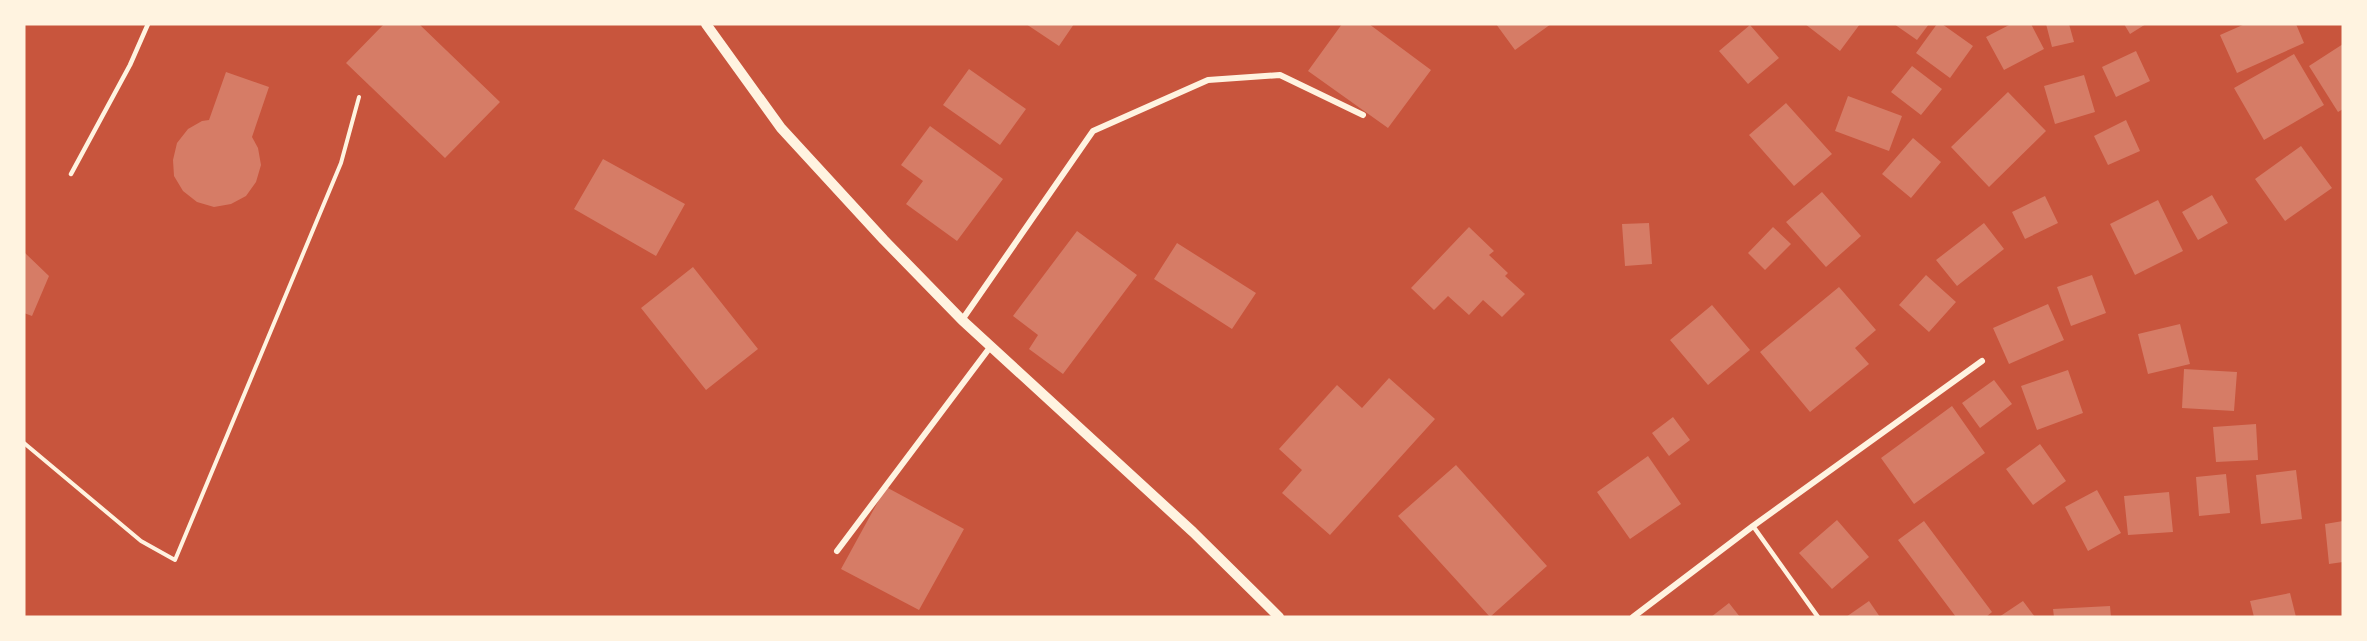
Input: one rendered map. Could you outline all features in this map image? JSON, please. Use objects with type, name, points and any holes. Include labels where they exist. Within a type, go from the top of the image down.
[{"type":"street","points":[[707,24],[781,128],[884,240],[962,320],[1193,532],[1279,617]]},
{"type":"street","points":[[962,320],[1093,131],[1208,80],[1280,75],[1363,115]]},
{"type":"street","points":[[837,552],[991,345]]},
{"type":"street","points":[[1633,617],[1753,526],[1982,361]]},
{"type":"lane","points":[[71,174],[130,65],[148,24]]},
{"type":"lane","points":[[1753,526],[1818,617]]},
{"type":"path","points":[[24,443],[141,541],[175,560],[341,163],[359,97]]},
{"type":"building","points":[[384,24],[419,24],[500,102],[445,158],[346,63]]},
{"type":"building","points":[[1026,24],[1074,24],[1059,46]]},
{"type":"building","points":[[1342,24],[1369,24],[1431,70],[1388,128],[1308,71]]},
{"type":"building","points":[[1496,24],[1551,24],[1515,50]]},
{"type":"building","points":[[1805,24],[1860,24],[1840,51]]},
{"type":"building","points":[[1894,24],[1929,24],[1917,40]]},
{"type":"building","points":[[1937,24],[1942,24],[1973,46],[1950,78],[1916,53]]},
{"type":"building","points":[[2011,24],[2031,24],[2044,49],[2004,70],[1986,37]]},
{"type":"building","points":[[2046,24],[2069,24],[2074,42],[2052,47]]},
{"type":"building","points":[[2124,24],[2146,24],[2130,34]]},
{"type":"building","points":[[2245,24],[2296,24],[2304,43],[2237,73],[2220,35]]},
{"type":"building","points":[[1750,25],[1779,58],[1748,84],[1719,51]]},
{"type":"building","points":[[2343,44],[2343,109],[2338,112],[2309,66]]},
{"type":"building","points":[[2136,51],[2150,81],[2116,97],[2102,67]]},
{"type":"building","points":[[2294,54],[2324,105],[2264,140],[2234,88]]},
{"type":"building","points":[[1912,66],[1942,89],[1921,115],[1891,92]]},
{"type":"building","points":[[969,69],[1026,109],[1000,145],[943,105]]},
{"type":"building","points":[[226,72],[269,87],[252,137],[258,148],[261,165],[256,182],[246,196],[231,204],[214,207],[197,202],[183,191],[174,176],[173,160],[177,143],[188,129],[202,121],[209,120]]},
{"type":"building","points":[[2084,75],[2095,112],[2055,124],[2044,86]]},
{"type":"building","points":[[2008,92],[2046,131],[1989,187],[1951,147]]},
{"type":"building","points":[[1848,96],[1902,116],[1889,151],[1835,131]]},
{"type":"building","points":[[1786,103],[1832,154],[1794,186],[1749,135]]},
{"type":"building","points":[[2126,120],[2140,151],[2108,165],[2094,136]]},
{"type":"building","points":[[930,126],[1003,179],[957,241],[906,204],[923,181],[901,165]]},
{"type":"building","points":[[1913,138],[1941,162],[1911,198],[1882,174]]},
{"type":"building","points":[[2301,146],[2332,188],[2285,221],[2255,179]]},
{"type":"building","points":[[603,159],[685,204],[656,256],[574,209]]},
{"type":"building","points":[[1822,192],[1861,236],[1826,267],[1786,222]]},
{"type":"building","points":[[2212,195],[2228,223],[2198,240],[2182,212]]},
{"type":"building","points":[[2045,196],[2058,223],[2025,239],[2012,212]]},
{"type":"building","points":[[2158,200],[2183,251],[2135,275],[2110,224]]},
{"type":"building","points":[[1649,223],[1652,264],[1625,266],[1622,224]]},
{"type":"building","points":[[1984,223],[2004,249],[1957,286],[1936,260]]},
{"type":"building","points":[[1469,227],[1494,251],[1489,255],[1508,273],[1505,276],[1525,294],[1502,317],[1483,300],[1469,315],[1448,296],[1434,310],[1411,288]]},
{"type":"building","points":[[1773,227],[1791,244],[1765,270],[1748,253]]},
{"type":"building","points":[[1077,231],[1137,275],[1063,374],[1029,349],[1038,335],[1013,316]]},
{"type":"building","points":[[1177,243],[1256,293],[1232,329],[1154,279]]},
{"type":"building","points":[[24,252],[49,276],[32,316],[24,313]]},
{"type":"building","points":[[693,267],[758,349],[706,390],[641,308]]},
{"type":"building","points":[[1926,275],[1956,302],[1929,332],[1899,305]]},
{"type":"building","points":[[2092,275],[2106,313],[2071,326],[2057,287]]},
{"type":"building","points":[[1839,287],[1876,330],[1855,348],[1869,364],[1810,412],[1760,352]]},
{"type":"building","points":[[2048,304],[2064,340],[2009,364],[1993,328]]},
{"type":"building","points":[[1712,305],[1750,350],[1708,385],[1670,340]]},
{"type":"building","points":[[2180,324],[2190,364],[2148,374],[2138,334]]},
{"type":"building","points":[[2184,369],[2237,372],[2234,411],[2182,408]]},
{"type":"building","points":[[2068,370],[2083,413],[2037,430],[2021,386]]},
{"type":"building","points":[[1389,378],[1435,419],[1330,535],[1282,493],[1302,470],[1279,449],[1337,385],[1362,408]]},
{"type":"building","points":[[1994,380],[2012,404],[1980,428],[1962,403]]},
{"type":"building","points":[[1952,406],[1985,453],[1914,504],[1881,458]]},
{"type":"building","points":[[1673,417],[1690,440],[1669,456],[1652,433]]},
{"type":"building","points":[[2256,424],[2258,460],[2216,462],[2213,427]]},
{"type":"building","points":[[2040,444],[2066,481],[2033,505],[2006,469]]},
{"type":"building","points":[[1648,456],[1681,504],[1630,539],[1597,492]]},
{"type":"building","points":[[1456,465],[1547,566],[1490,617],[1398,516]]},
{"type":"building","points":[[2296,470],[2302,519],[2261,524],[2256,475]]},
{"type":"building","points":[[2226,474],[2230,513],[2199,516],[2196,477]]},
{"type":"building","points":[[886,487],[964,529],[919,610],[841,569]]},
{"type":"building","points":[[2097,490],[2121,533],[2088,551],[2065,507]]},
{"type":"building","points":[[2169,492],[2173,532],[2128,535],[2124,496]]},
{"type":"building","points":[[1837,520],[1869,557],[1832,589],[1799,553]]},
{"type":"building","points":[[1924,521],[1992,612],[1986,617],[1956,617],[1898,540]]},
{"type":"building","points":[[2343,521],[2343,562],[2329,564],[2325,524]]},
{"type":"building","points":[[2290,593],[2296,617],[2254,617],[2250,601]]},
{"type":"building","points":[[1869,601],[1880,617],[1846,617]]},
{"type":"building","points":[[2023,601],[2035,617],[1999,617]]},
{"type":"building","points":[[1729,603],[1740,617],[1711,617]]},
{"type":"building","points":[[2110,606],[2111,617],[2054,617],[2053,609]]}]
